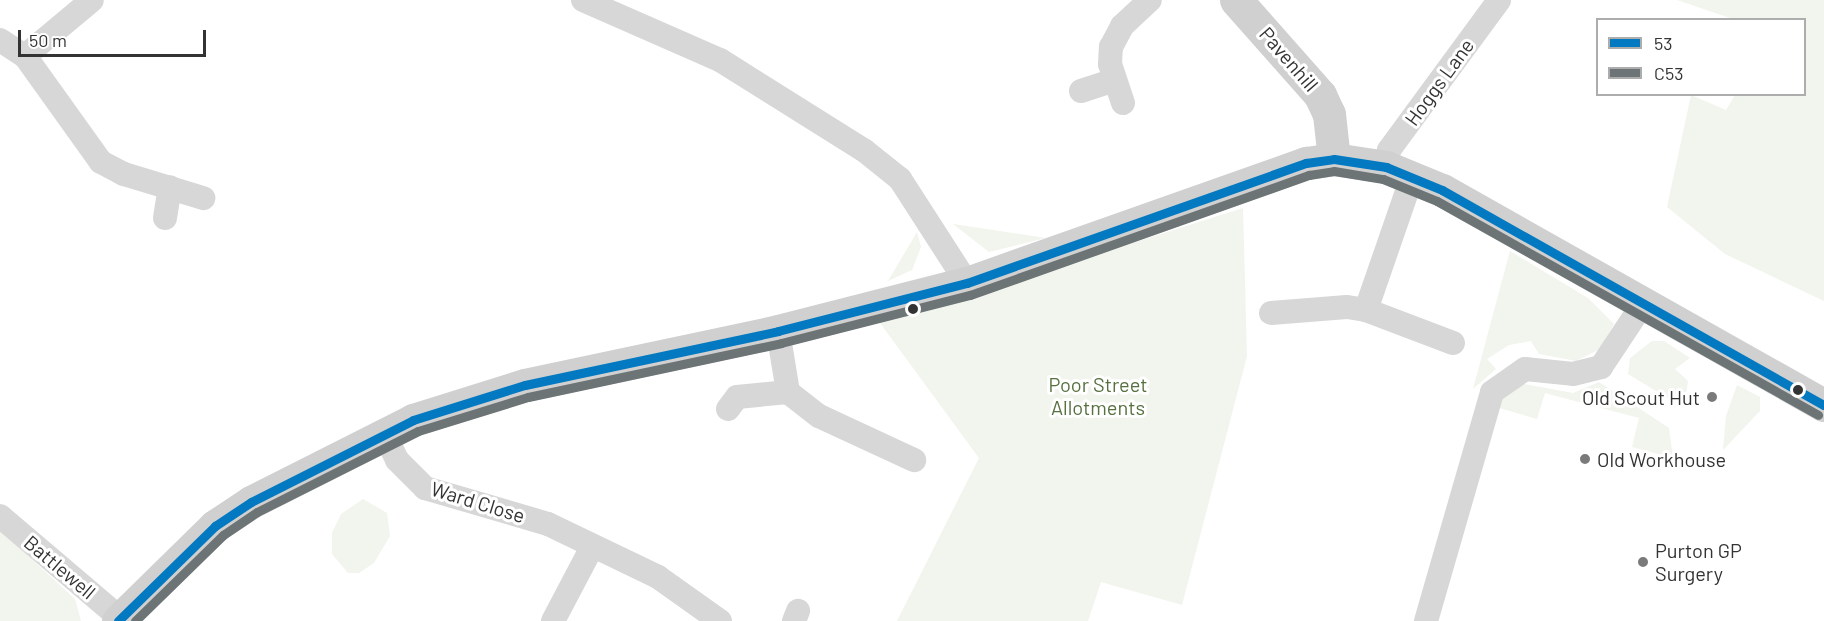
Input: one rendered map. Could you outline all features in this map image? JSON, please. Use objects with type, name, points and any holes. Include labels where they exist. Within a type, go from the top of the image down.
[{"type":"street","points":[[25,56],[92,0]]},
{"type":"street","points":[[583,0],[720,60],[865,151],[900,179],[967,283]]},
{"type":"street","points":[[1123,103],[1114,80],[1109,54],[1113,39],[1150,0]]},
{"type":"street","name":"Pavenhill","points":[[1236,0],[1320,95],[1329,114],[1334,159]]},
{"type":"street","name":"Hoggs Lane","points":[[1366,310],[1399,172],[1389,150],[1499,0]]},
{"type":"street","points":[[0,40],[25,56],[101,162],[124,174],[203,198]]},
{"type":"street","points":[[1081,91],[1114,80]]},
{"type":"street","points":[[119,620],[215,526],[251,502],[384,433],[496,393],[778,331],[967,283],[1306,163],[1334,159],[1399,172],[1502,223],[1642,305],[1824,405]]},
{"type":"street","points":[[165,218],[170,187]]},
{"type":"street","points":[[1426,621],[1492,392],[1525,369],[1573,374],[1601,367],[1642,305]]},
{"type":"street","points":[[1271,313],[1347,307],[1366,310],[1453,343]]},
{"type":"street","points":[[778,331],[788,392],[819,416],[914,460]]},
{"type":"street","points":[[728,409],[737,397],[788,392]]},
{"type":"street","name":"Ward Close","points":[[384,433],[397,460],[425,488],[548,524],[658,577],[720,621]]},
{"type":"street","name":"Battlewell","points":[[0,516],[119,620]]},
{"type":"street","points":[[553,621],[592,547]]},
{"type":"green space","points":[[1677,0],[1824,0],[1824,301],[1725,254],[1667,207],[1691,96],[1726,110],[1734,96],[1806,96],[1806,18],[1730,18]]},
{"type":"green space","name":"Poor Street Allotments","points":[[1243,208],[1247,356],[1182,605],[1101,582],[1088,621],[897,621],[979,458],[880,323]]},
{"type":"green space","points":[[953,224],[1046,238],[989,252]]},
{"type":"green space","points":[[917,232],[921,247],[912,270],[888,281]]},
{"type":"green space","points":[[1510,251],[1588,298],[1614,324],[1600,349],[1576,361],[1539,354],[1531,341],[1509,345],[1487,359],[1496,369],[1473,389]]},
{"type":"green space","points":[[1652,341],[1664,341],[1690,358],[1675,369],[1688,381],[1684,408],[1628,374],[1630,358]]},
{"type":"green space","points":[[1599,382],[1669,428],[1673,458],[1632,447],[1639,418],[1545,393],[1537,419],[1496,407],[1501,395],[1524,384],[1573,393]]},
{"type":"green space","points":[[1737,385],[1760,397],[1760,411],[1723,450],[1726,416]]},
{"type":"green space","points":[[363,499],[387,513],[390,536],[374,563],[359,573],[348,573],[332,554],[332,533],[341,514]]},
{"type":"green space","points":[[0,530],[75,599],[81,621],[0,621]]},
{"type":"transit line","name":"53","points":[[118,621],[215,526],[251,502],[413,420],[525,385],[778,331],[967,283],[1306,163],[1334,159],[1386,167],[1442,190],[1824,405]]},
{"type":"transit line","name":"C53","points":[[135,621],[223,535],[257,512],[418,431],[528,397],[781,343],[970,295],[1309,175],[1334,171],[1383,179],[1437,201],[1818,415]]},
{"type":"place","name":"Old Scout Hut","points":[[1712,397]]},
{"type":"place","name":"Old Workhouse","points":[[1585,459]]},
{"type":"place","name":"Purton GP Surgery","points":[[1643,562]]}]
